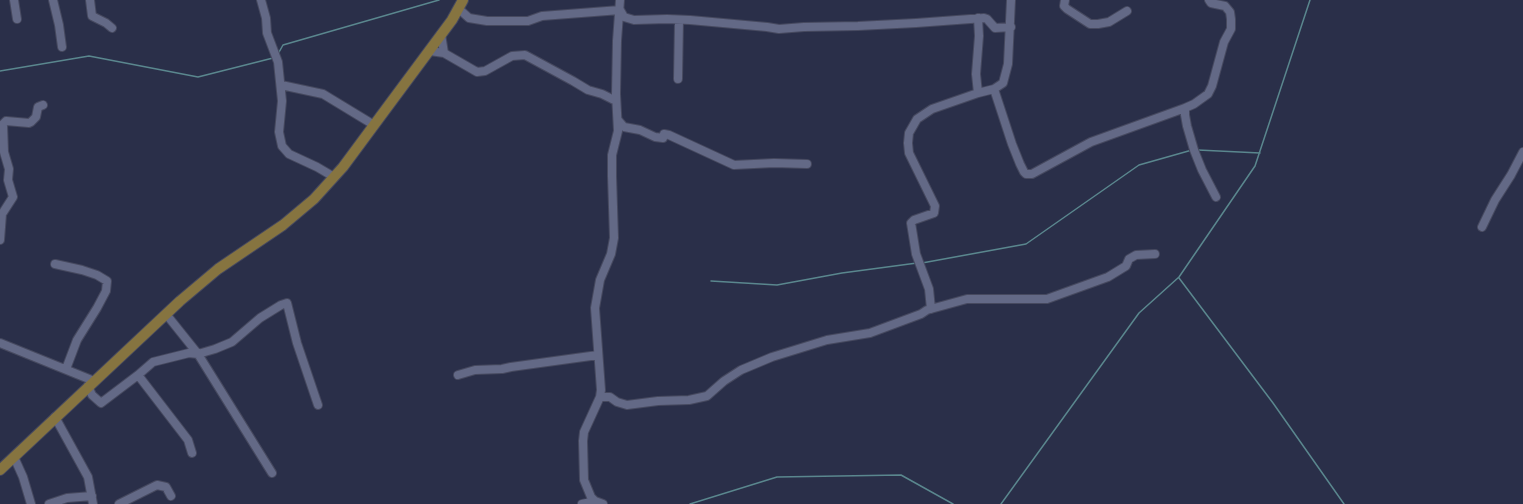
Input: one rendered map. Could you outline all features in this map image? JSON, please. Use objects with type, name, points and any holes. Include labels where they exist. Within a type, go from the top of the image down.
[{"type":"main road","points":[[0,470],[166,314],[218,270],[283,225],[314,199],[334,177],[374,125],[430,51],[461,5]]},
{"type":"street","points":[[14,0],[17,19]]},
{"type":"street","points":[[54,0],[62,47]]},
{"type":"street","points":[[90,0],[92,16],[106,23],[112,28]]},
{"type":"street","points":[[261,0],[266,18],[267,33],[278,62],[282,108],[279,132],[282,146],[289,154],[317,166],[334,177]]},
{"type":"street","points":[[603,504],[595,501],[591,497],[584,480],[583,441],[584,432],[600,397],[595,308],[600,280],[611,254],[614,238],[612,155],[618,131],[616,101],[617,41],[620,0]]},
{"type":"street","points":[[931,309],[929,289],[916,254],[911,223],[914,220],[934,213],[936,206],[910,153],[908,143],[909,133],[917,119],[932,109],[994,89],[1003,83],[1006,74],[1011,26],[1011,0]]},
{"type":"street","points":[[1065,0],[1064,6],[1067,9],[1090,24],[1110,22],[1127,11]]},
{"type":"street","points":[[994,89],[1017,157],[1024,172],[1026,174],[1032,174],[1092,142],[1185,108],[1194,104],[1208,94],[1212,86],[1224,42],[1231,29],[1230,12],[1225,6],[1211,3],[1209,0]]},
{"type":"street","points":[[461,5],[469,18],[486,21],[528,21],[542,16],[620,10]]},
{"type":"street","points":[[620,10],[624,17],[634,20],[679,20],[767,27],[786,30],[804,27],[858,26],[978,18],[987,18],[995,28],[1011,26]]},
{"type":"street","points":[[978,18],[979,36],[976,74],[978,93]]},
{"type":"street","points":[[678,79],[679,20]]},
{"type":"street","points":[[442,34],[444,53]]},
{"type":"street","points":[[430,51],[444,53],[477,72],[485,71],[512,56],[525,55],[588,90],[602,94],[616,101]]},
{"type":"street","points":[[280,84],[323,94],[374,125]]},
{"type":"street","points":[[0,240],[1,217],[13,197],[8,180],[9,169],[4,152],[3,124],[6,121],[31,122],[36,117],[38,107],[43,105]]},
{"type":"street","points":[[1185,108],[1187,126],[1194,150],[1202,170],[1216,197]]},
{"type":"street","points":[[618,120],[624,126],[640,130],[655,137],[663,138],[664,134],[669,135],[734,165],[774,163],[807,164]]},
{"type":"street","points":[[1482,227],[1494,200],[1511,175],[1523,152]]},
{"type":"street","points":[[600,397],[610,397],[617,402],[627,405],[658,401],[689,400],[707,396],[736,373],[772,357],[827,340],[870,333],[931,309],[967,299],[1047,299],[1108,277],[1126,266],[1129,259],[1136,255],[1154,254]]},
{"type":"street","points":[[55,264],[82,270],[97,275],[107,281],[106,291],[77,340],[66,369]]},
{"type":"street","points":[[0,343],[66,369],[91,384],[92,395],[101,403],[153,362],[189,353],[198,354],[232,342],[260,318],[287,303],[297,343],[318,405]]},
{"type":"street","points":[[166,314],[198,354],[272,473]]},
{"type":"street","points":[[458,376],[475,370],[502,369],[598,355]]},
{"type":"street","points":[[138,375],[188,440],[192,453]]},
{"type":"street","points":[[49,504],[67,498],[93,500],[88,477],[55,417]]},
{"type":"street","points":[[14,456],[23,477],[30,504]]},
{"type":"street","points":[[119,504],[157,485],[166,488],[171,496]]},
{"type":"street","points":[[582,504],[595,501]]},
{"type":"waterway","points":[[278,54],[283,45],[439,0]]},
{"type":"waterway","points":[[1001,504],[1139,313],[1179,277],[1255,166],[1310,0]]},
{"type":"waterway","points":[[0,71],[89,56],[198,77],[273,58]]},
{"type":"waterway","points":[[922,263],[1026,244],[1139,165],[1192,150]]},
{"type":"waterway","points":[[1198,150],[1260,153]]},
{"type":"waterway","points":[[711,281],[777,285],[842,273],[917,263]]},
{"type":"waterway","points":[[1179,278],[1273,403],[1344,504]]},
{"type":"waterway","points":[[690,504],[777,477],[901,475],[953,504]]}]
